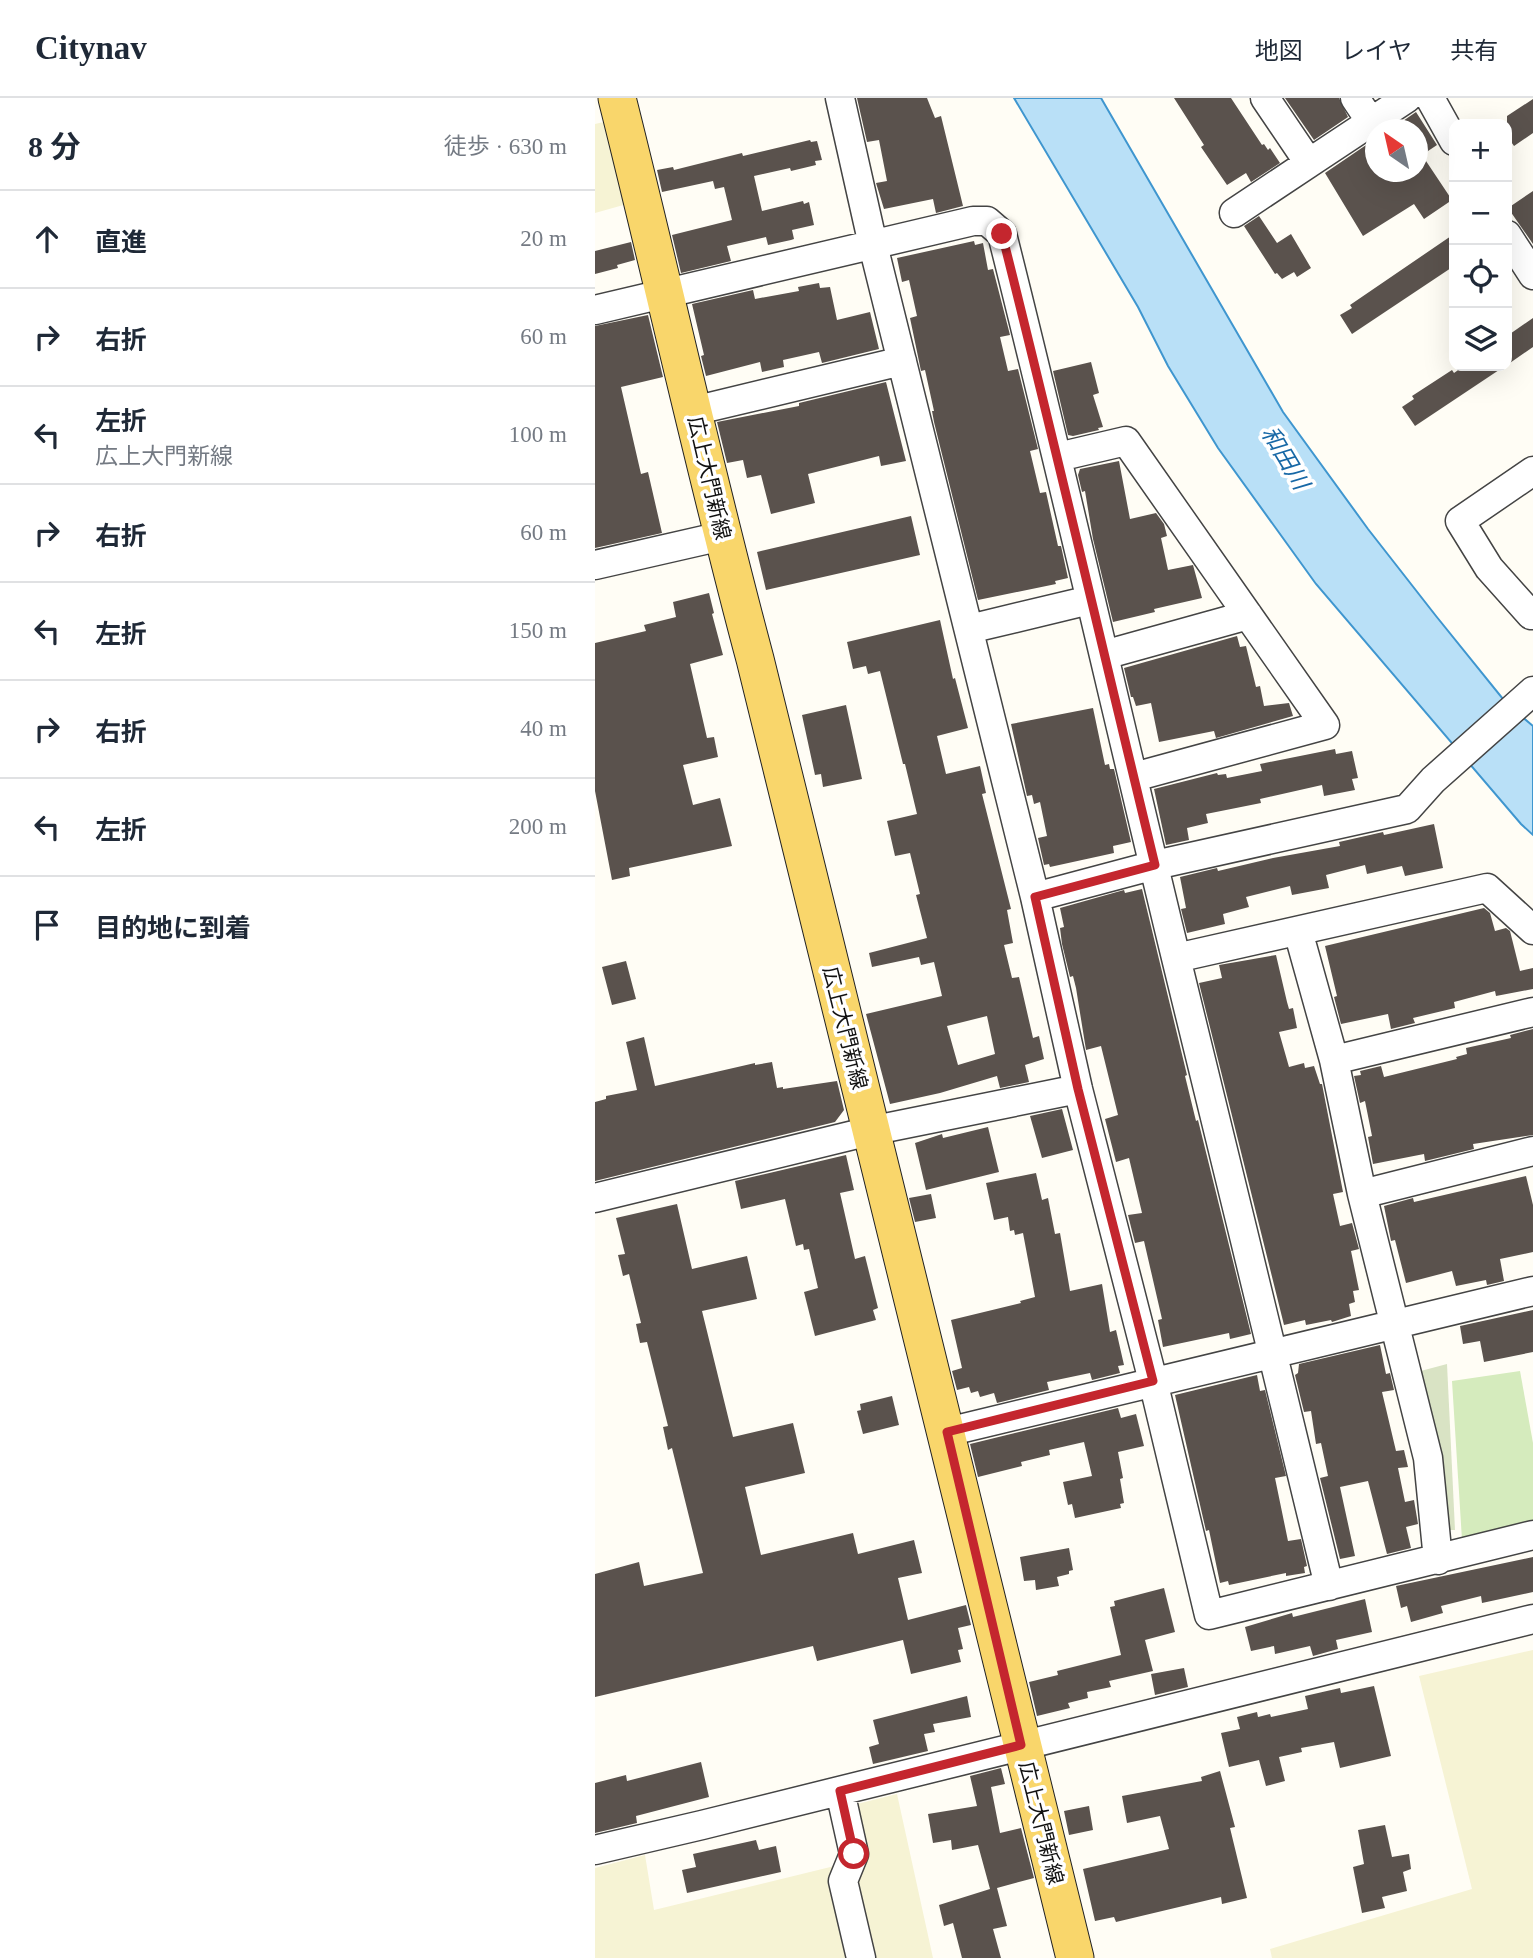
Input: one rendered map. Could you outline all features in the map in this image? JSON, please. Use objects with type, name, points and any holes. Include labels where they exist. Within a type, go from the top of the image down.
[{"type":"main road","name":"広上大門新線","points":[[617,98],[666,293],[722,536],[947,1432],[1021,1745],[1075,1958]]},
{"type":"street","points":[[840,98],[873,245],[1035,897],[1078,1089],[1153,1381],[1209,1615],[1533,1535]]},
{"type":"street","points":[[1265,98],[1309,163]]},
{"type":"street","points":[[1355,98],[1369,119]]},
{"type":"street","points":[[1376,119],[1407,98]]},
{"type":"street","points":[[1430,98],[1449,132]]},
{"type":"street","points":[[1234,214],[1365,126]]},
{"type":"street","points":[[595,310],[973,221],[987,221],[1002,234],[1059,457],[1090,600],[1275,1354],[1329,1586]]},
{"type":"street","points":[[1512,243],[1533,275]]},
{"type":"street","points":[[693,411],[902,361]]},
{"type":"street","points":[[1059,457],[1126,441],[1325,725],[1134,777]]},
{"type":"street","points":[[1533,471],[1460,521],[1489,568],[1531,615],[1533,614]]},
{"type":"street","points":[[595,565],[722,536]]},
{"type":"street","points":[[969,629],[1090,600]]},
{"type":"street","points":[[1104,655],[1248,615]]},
{"type":"street","points":[[1035,897],[1155,865],[1406,809],[1433,780],[1533,691]]},
{"type":"street","points":[[1176,958],[1487,888],[1533,930]]},
{"type":"street","points":[[1298,931],[1333,1060],[1362,1194],[1428,1458],[1438,1560]]},
{"type":"street","points":[[1333,1060],[1533,1012]]},
{"type":"street","points":[[595,1198],[870,1131],[1078,1089]]},
{"type":"street","points":[[1362,1194],[1533,1151]]},
{"type":"street","points":[[947,1432],[1533,1291]]},
{"type":"street","points":[[595,1850],[1533,1619]]},
{"type":"street","points":[[840,1791],[854,1854],[843,1881],[861,1958]]},
{"type":"shaded area","points":[[608,121],[627,204],[595,213],[595,124]]},
{"type":"shaded area","points":[[1533,1650],[1533,1958],[1272,1958],[1270,1949],[1472,1889],[1419,1676]]},
{"type":"shaded area","points":[[897,1794],[933,1958],[595,1958],[595,1868],[645,1855],[654,1910],[859,1860],[849,1806]]},
{"type":"green space","points":[[1447,1364],[1455,1530],[1446,1530],[1417,1372]]},
{"type":"green space","points":[[1520,1371],[1533,1443],[1533,1521],[1530,1525],[1462,1540],[1452,1381]]},
{"type":"water","name":"和田川","points":[[1014,98],[1101,98],[1283,412],[1368,529],[1436,616],[1507,704],[1533,726],[1533,835],[1316,584],[1218,448]]},
{"type":"building","points":[[857,98],[927,98],[935,118],[941,116],[963,206],[936,213],[933,199],[884,209],[876,183],[887,181],[879,140],[867,142]]},
{"type":"building","points":[[1174,98],[1231,98],[1262,145],[1268,150],[1270,148],[1280,163],[1251,182],[1246,173],[1227,185],[1201,147],[1204,145]]},
{"type":"building","points":[[1285,98],[1339,98],[1348,117],[1314,140]]},
{"type":"building","points":[[1533,99],[1533,133],[1514,146],[1512,119],[1507,119],[1507,116]]},
{"type":"building","points":[[1416,112],[1420,119],[1406,119]]},
{"type":"building","points":[[1428,131],[1437,145],[1428,151]]},
{"type":"building","points":[[810,140],[817,141],[822,160],[815,161],[816,165],[754,176],[762,211],[803,201],[804,204],[809,202],[814,225],[792,230],[794,239],[791,240],[768,245],[766,237],[727,246],[731,261],[681,273],[672,235],[732,220],[724,187],[715,189],[713,181],[662,192],[657,170],[673,167],[674,170]]},
{"type":"building","points":[[1365,146],[1365,182],[1428,182],[1428,164],[1449,196],[1449,202],[1424,219],[1414,204],[1363,236],[1325,173]]},
{"type":"building","points":[[1533,191],[1533,244],[1512,214],[1512,205]]},
{"type":"building","points":[[1259,216],[1277,243],[1291,234],[1311,268],[1297,277],[1294,272],[1282,279],[1275,274],[1244,226]]},
{"type":"building","points":[[1449,237],[1449,269],[1352,334],[1340,315],[1352,308],[1350,305]]},
{"type":"building","points":[[974,241],[975,245],[983,243],[988,270],[993,269],[1010,335],[1000,337],[1008,371],[1018,369],[1038,449],[1030,451],[1040,493],[1046,492],[1068,578],[1055,581],[1056,584],[978,600],[934,422],[925,370],[921,371],[910,318],[917,316],[909,280],[902,282],[897,258]]},
{"type":"building","points":[[631,242],[635,260],[595,274],[595,251]]},
{"type":"building","points":[[819,283],[820,288],[830,287],[837,320],[870,312],[879,349],[822,363],[819,352],[783,360],[784,367],[762,372],[760,362],[706,376],[692,304],[753,290],[755,299],[799,291],[798,287]]},
{"type":"building","points":[[648,315],[663,377],[621,387],[641,474],[648,472],[662,533],[595,548],[595,326]]},
{"type":"building","points":[[1533,318],[1533,347],[1512,362],[1512,333]]},
{"type":"building","points":[[1091,362],[1099,393],[1093,395],[1103,427],[1068,435],[1053,371]]},
{"type":"building","points":[[1450,371],[1498,371],[1415,426],[1402,407],[1414,399],[1412,396]]},
{"type":"building","points":[[886,382],[906,461],[881,466],[879,456],[808,474],[815,503],[771,514],[761,475],[747,478],[743,460],[727,463],[717,422],[799,406],[799,403]]},
{"type":"building","points":[[1119,461],[1130,519],[1156,513],[1164,524],[1167,536],[1161,538],[1168,570],[1193,565],[1202,598],[1113,622],[1093,539],[1085,491],[1082,492],[1078,475],[1080,469]]},
{"type":"building","points":[[911,516],[920,555],[766,590],[757,552]]},
{"type":"building","points":[[709,593],[723,655],[690,664],[707,738],[714,737],[718,757],[683,765],[693,805],[720,798],[732,846],[629,868],[630,876],[612,880],[595,791],[595,643],[646,631],[644,625],[676,617],[673,602]]},
{"type":"building","points":[[940,620],[953,679],[955,678],[968,728],[937,736],[946,774],[980,766],[986,793],[982,794],[1011,909],[1007,910],[1013,943],[1004,945],[1012,978],[1019,977],[1033,1038],[1039,1036],[1044,1059],[1025,1065],[1029,1082],[1000,1088],[997,1076],[890,1104],[866,1014],[942,996],[934,962],[921,965],[919,957],[872,967],[869,953],[927,938],[916,895],[920,894],[910,853],[895,856],[887,821],[917,814],[880,671],[868,674],[866,666],[853,669],[847,642]],"holes":[[[987,1016],[995,1054],[958,1065],[947,1026]]]},
{"type":"building","points":[[1237,636],[1240,647],[1246,646],[1256,687],[1260,686],[1264,706],[1289,703],[1293,716],[1216,738],[1214,731],[1159,742],[1151,703],[1136,706],[1124,668]]},
{"type":"building","points":[[846,705],[862,779],[823,787],[821,774],[815,775],[802,715]]},
{"type":"building","points":[[1093,708],[1105,765],[1109,764],[1110,769],[1114,769],[1131,842],[1113,846],[1114,853],[1050,867],[1049,864],[1044,865],[1038,838],[1047,836],[1040,802],[1034,804],[1032,795],[1027,796],[1011,724]]},
{"type":"building","points":[[1335,749],[1336,754],[1352,751],[1358,778],[1352,779],[1355,790],[1324,796],[1322,785],[1260,799],[1261,803],[1206,814],[1208,823],[1187,828],[1189,840],[1166,845],[1154,789],[1217,773],[1226,774],[1227,778],[1262,771],[1260,764]]},
{"type":"building","points":[[1434,824],[1443,868],[1405,876],[1402,866],[1367,874],[1365,865],[1326,875],[1329,888],[1292,895],[1290,886],[1246,897],[1249,907],[1223,914],[1225,924],[1187,933],[1181,909],[1186,908],[1180,877],[1340,846],[1339,842],[1383,832],[1384,835]]},
{"type":"building","points":[[1142,889],[1196,1121],[1198,1120],[1251,1334],[1230,1339],[1229,1333],[1163,1347],[1158,1320],[1162,1319],[1144,1241],[1135,1243],[1128,1215],[1142,1213],[1129,1158],[1116,1162],[1105,1119],[1118,1115],[1101,1046],[1086,1050],[1076,988],[1073,976],[1070,977],[1062,944],[1060,928],[1064,927],[1060,908],[1124,890],[1125,893]]},
{"type":"building","points":[[1484,908],[1490,913],[1495,931],[1506,928],[1510,931],[1520,971],[1533,968],[1533,989],[1496,996],[1495,991],[1454,1002],[1455,1008],[1413,1018],[1415,1023],[1391,1029],[1388,1014],[1341,1024],[1325,946]]},
{"type":"building","points":[[1276,955],[1289,1009],[1293,1008],[1297,1028],[1279,1032],[1289,1067],[1304,1063],[1305,1068],[1314,1066],[1322,1084],[1343,1192],[1333,1194],[1340,1226],[1352,1223],[1359,1249],[1351,1251],[1359,1290],[1353,1291],[1355,1302],[1349,1304],[1351,1316],[1332,1322],[1331,1320],[1306,1325],[1305,1320],[1284,1325],[1199,983],[1222,978],[1219,965]]},
{"type":"building","points":[[626,961],[636,999],[612,1005],[602,967]]},
{"type":"building","points":[[1533,1029],[1533,1135],[1473,1144],[1474,1149],[1425,1161],[1424,1154],[1373,1164],[1368,1137],[1372,1136],[1365,1101],[1360,1103],[1354,1076],[1361,1075],[1360,1071],[1381,1066],[1384,1077],[1457,1059],[1456,1057],[1467,1054],[1466,1048],[1511,1038],[1510,1035]]},
{"type":"building","points":[[644,1037],[655,1086],[755,1063],[772,1062],[777,1088],[837,1081],[844,1110],[835,1122],[595,1181],[595,1102],[606,1099],[606,1096],[637,1090],[626,1042]]},
{"type":"building","points":[[1062,1109],[1073,1150],[1042,1158],[1030,1116]]},
{"type":"building","points":[[988,1127],[999,1172],[926,1190],[915,1143],[942,1134],[943,1138]]},
{"type":"building","points":[[846,1155],[854,1190],[840,1193],[855,1259],[865,1256],[878,1308],[873,1310],[876,1320],[815,1336],[804,1292],[818,1288],[809,1249],[804,1250],[803,1244],[796,1246],[785,1199],[741,1209],[735,1181]]},
{"type":"building","points":[[1036,1173],[1042,1200],[1048,1198],[1055,1234],[1060,1233],[1070,1291],[1102,1284],[1110,1332],[1116,1330],[1124,1365],[1118,1366],[1120,1373],[1092,1380],[1090,1373],[1047,1382],[1049,1390],[997,1403],[994,1393],[980,1397],[978,1391],[971,1393],[969,1387],[957,1390],[952,1371],[962,1368],[951,1320],[1035,1297],[1023,1233],[1015,1235],[1014,1230],[1010,1231],[1008,1217],[994,1220],[986,1183]]},
{"type":"building","points":[[1526,1176],[1533,1205],[1533,1252],[1500,1259],[1504,1281],[1487,1285],[1486,1280],[1456,1286],[1452,1271],[1406,1283],[1395,1240],[1391,1241],[1384,1206],[1413,1198],[1414,1202]]},
{"type":"building","points":[[931,1194],[936,1218],[915,1222],[909,1198]]},
{"type":"building","points":[[677,1204],[692,1269],[747,1256],[757,1299],[702,1311],[733,1437],[793,1423],[805,1473],[745,1487],[761,1555],[853,1533],[858,1554],[914,1540],[922,1573],[898,1578],[908,1620],[966,1605],[971,1625],[958,1628],[963,1649],[958,1650],[961,1662],[911,1674],[903,1640],[817,1661],[813,1646],[595,1697],[595,1574],[639,1562],[644,1586],[703,1573],[672,1448],[668,1450],[663,1427],[668,1426],[647,1342],[640,1343],[636,1324],[641,1323],[629,1274],[623,1276],[618,1255],[625,1254],[616,1218]]},
{"type":"building","points":[[1533,1310],[1533,1352],[1484,1362],[1480,1341],[1463,1344],[1460,1326]]},
{"type":"building","points":[[1380,1345],[1386,1374],[1390,1373],[1394,1390],[1382,1392],[1396,1451],[1404,1450],[1408,1467],[1398,1468],[1405,1502],[1414,1500],[1418,1524],[1406,1527],[1411,1548],[1387,1554],[1368,1481],[1340,1487],[1355,1556],[1340,1559],[1320,1478],[1328,1476],[1321,1443],[1316,1444],[1311,1411],[1304,1412],[1295,1375],[1298,1373],[1299,1364]]},
{"type":"building","points":[[1257,1375],[1260,1391],[1265,1390],[1286,1476],[1275,1478],[1288,1541],[1301,1539],[1307,1566],[1304,1567],[1305,1573],[1286,1576],[1286,1573],[1229,1585],[1228,1581],[1220,1583],[1175,1395]]},
{"type":"building","points":[[892,1396],[899,1425],[863,1434],[857,1411],[861,1410],[860,1404]]},
{"type":"building","points":[[1118,1408],[1121,1418],[1136,1414],[1144,1446],[1118,1452],[1123,1478],[1120,1479],[1124,1503],[1120,1504],[1121,1508],[1075,1518],[1072,1504],[1068,1505],[1063,1482],[1092,1476],[1084,1442],[1049,1450],[1050,1455],[1021,1462],[1022,1466],[978,1477],[970,1444]]},
{"type":"building","points":[[1069,1548],[1073,1570],[1057,1577],[1059,1586],[1036,1590],[1035,1580],[1024,1581],[1020,1557]]},
{"type":"building","points":[[1533,1557],[1533,1592],[1482,1603],[1481,1596],[1441,1606],[1443,1613],[1411,1622],[1407,1606],[1401,1608],[1396,1586]]},
{"type":"building","points":[[1164,1588],[1175,1632],[1145,1640],[1153,1671],[1109,1681],[1111,1687],[1087,1692],[1088,1698],[1068,1703],[1070,1708],[1037,1716],[1029,1682],[1058,1675],[1057,1671],[1121,1655],[1110,1607],[1115,1606],[1114,1601]]},
{"type":"building","points":[[1365,1599],[1372,1632],[1336,1640],[1338,1649],[1313,1656],[1310,1646],[1275,1654],[1274,1646],[1251,1651],[1245,1627],[1292,1613],[1293,1617]]},
{"type":"building","points":[[1184,1668],[1188,1687],[1155,1695],[1151,1674]]},
{"type":"building","points":[[1374,1686],[1391,1756],[1340,1768],[1334,1742],[1301,1748],[1302,1752],[1279,1757],[1285,1781],[1266,1786],[1259,1760],[1229,1767],[1221,1733],[1240,1729],[1237,1717],[1257,1712],[1258,1717],[1270,1714],[1271,1717],[1308,1709],[1305,1696],[1340,1688],[1341,1693]]},
{"type":"building","points":[[967,1696],[971,1717],[933,1724],[935,1732],[924,1734],[928,1751],[873,1764],[869,1747],[879,1744],[873,1720]]},
{"type":"building","points":[[701,1762],[709,1797],[636,1816],[637,1823],[595,1833],[595,1783],[626,1775],[627,1781]]},
{"type":"building","points":[[1001,1768],[1005,1784],[991,1787],[1000,1833],[1021,1828],[1034,1878],[997,1888],[1007,1926],[993,1929],[1001,1958],[962,1958],[953,1923],[944,1926],[939,1905],[990,1889],[978,1845],[952,1850],[951,1840],[933,1843],[928,1814],[977,1806],[970,1776]]},
{"type":"building","points":[[1220,1771],[1235,1827],[1230,1828],[1247,1898],[1222,1904],[1221,1897],[1116,1922],[1114,1917],[1095,1921],[1083,1869],[1169,1849],[1160,1816],[1127,1823],[1122,1796],[1202,1781],[1201,1777]]},
{"type":"building","points":[[1089,1806],[1093,1830],[1069,1835],[1064,1811]]},
{"type":"building","points":[[1385,1825],[1392,1857],[1409,1854],[1411,1869],[1403,1872],[1407,1891],[1382,1897],[1385,1908],[1362,1913],[1353,1867],[1364,1864],[1358,1830]]},
{"type":"building","points":[[756,1840],[759,1850],[776,1846],[781,1872],[687,1893],[682,1870],[696,1867],[693,1854]]},
{"type":"route","points":[[854,1854],[840,1791],[1021,1745],[947,1432],[1153,1381],[1078,1089],[1035,897],[1155,865],[1090,600],[1059,457],[1002,234]]}]
